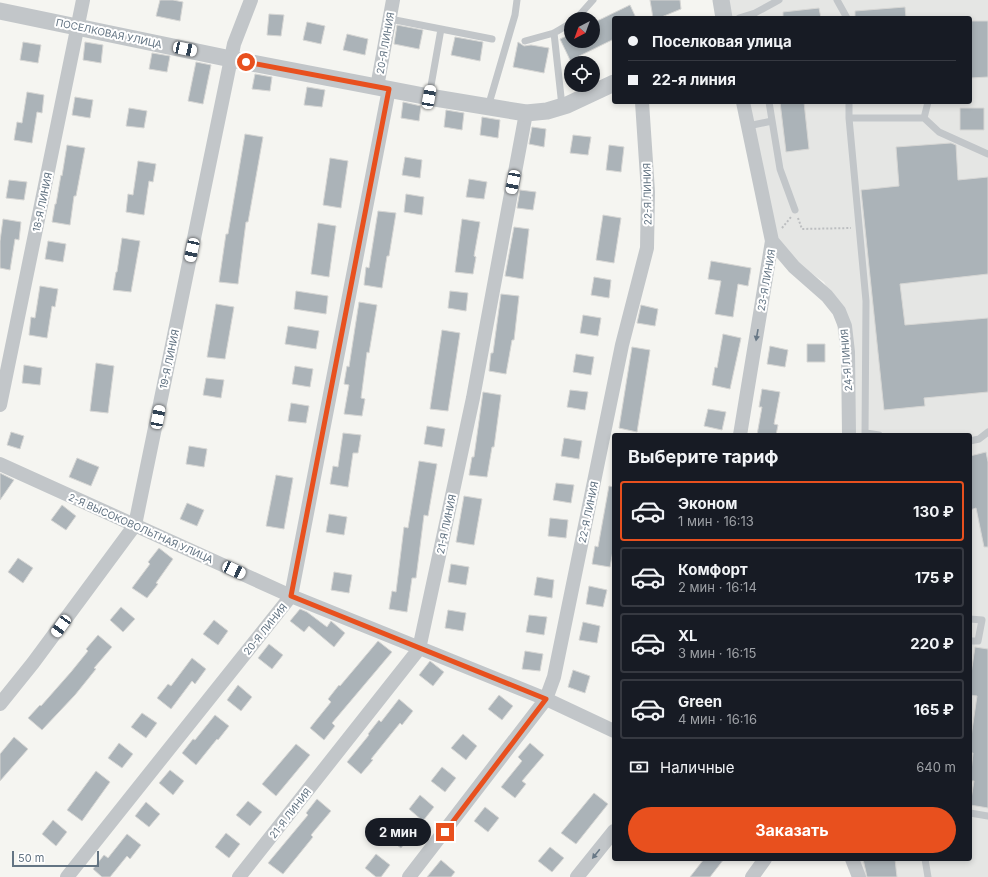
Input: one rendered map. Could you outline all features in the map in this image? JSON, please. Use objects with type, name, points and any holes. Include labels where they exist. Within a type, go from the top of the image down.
[{"type":"street","name":"18-Я ЛИНИЯ","points":[[0,405],[83,0]]},
{"type":"street","name":"19-Я ЛИНИЯ","points":[[0,704],[33,663],[134,525],[234,44],[251,0]]},
{"type":"street","name":"20-Я ЛИНИЯ","points":[[67,877],[291,596],[383,88],[393,0]]},
{"type":"street","points":[[721,0],[724,16]]},
{"type":"street","name":"ПОСЕЛКОВАЯ УЛИЦА","points":[[0,11],[231,59],[429,97],[526,113],[547,111],[562,106],[612,84]]},
{"type":"street","name":"22-Я ЛИНИЯ","points":[[409,877],[546,699],[554,677],[622,345],[647,248],[648,192],[642,104]]},
{"type":"street","name":"23-Я ЛИНИЯ","points":[[740,433],[772,241],[743,104]]},
{"type":"street","name":"21-Я ЛИНИЯ","points":[[239,877],[419,648],[473,398],[526,113]]},
{"type":"street","name":"24-Я ЛИНИЯ","points":[[772,241],[794,267],[827,296],[839,311],[845,326],[848,352],[850,433]]},
{"type":"street","name":"2-Я ВЫСОКОВОЛЬТНАЯ УЛИЦА","points":[[0,464],[291,596],[546,699],[612,730]]},
{"type":"street","points":[[577,877],[612,833]]},
{"type":"street","points":[[752,877],[764,861]]},
{"type":"street","points":[[853,861],[859,877]]},
{"type":"lane","points":[[488,107],[515,16],[517,0]]},
{"type":"lane","points":[[582,12],[593,0]]},
{"type":"lane","points":[[755,16],[779,0]]},
{"type":"lane","points":[[837,0],[846,16]]},
{"type":"lane","points":[[390,19],[492,38]]},
{"type":"lane","points":[[525,41],[554,33],[564,27]]},
{"type":"lane","points":[[429,97],[441,29]]},
{"type":"lane","points":[[554,33],[562,106]]},
{"type":"lane","points":[[769,104],[780,169],[796,210]]},
{"type":"lane","points":[[849,104],[848,118],[866,301],[866,433]]},
{"type":"lane","points":[[924,118],[928,104]]},
{"type":"lane","points":[[848,118],[924,118],[939,132],[988,154]]},
{"type":"lane","points":[[748,126],[772,121]]},
{"type":"lane","points":[[972,441],[979,439],[988,432]]},
{"type":"lane","points":[[972,619],[982,620],[978,642],[972,640]]},
{"type":"lane","points":[[972,813],[988,816]]},
{"type":"lane","points":[[925,861],[928,877]]},
{"type":"path","points":[[796,210],[802,229],[859,228]]},
{"type":"path","points":[[772,241],[796,210]]},
{"type":"shaded area","points":[[720,0],[988,0],[988,877],[856,877],[851,861],[972,861],[972,433],[845,433],[847,403],[834,301],[824,282],[795,262],[772,230],[740,104],[972,104],[972,16],[721,16]]},
{"type":"building","points":[[160,0],[183,2],[180,21],[156,16]]},
{"type":"building","points":[[650,0],[680,0],[681,9],[664,16],[653,16]]},
{"type":"building","points":[[630,5],[635,16],[612,16],[612,40],[600,46],[600,20]]},
{"type":"building","points":[[905,7],[906,16],[855,16],[855,11]]},
{"type":"building","points":[[819,8],[821,16],[783,16],[783,12]]},
{"type":"building","points":[[269,14],[284,15],[281,36],[267,35]]},
{"type":"building","points":[[972,21],[988,21],[988,77],[972,78]]},
{"type":"building","points":[[307,22],[325,26],[321,44],[303,40]]},
{"type":"building","points":[[397,25],[423,30],[419,49],[394,44]]},
{"type":"building","points":[[347,34],[368,39],[365,55],[343,50]]},
{"type":"building","points":[[455,37],[483,42],[480,61],[451,55]]},
{"type":"building","points":[[564,37],[564,47],[560,39]]},
{"type":"building","points":[[23,42],[41,45],[38,63],[20,60]]},
{"type":"building","points":[[85,42],[103,45],[101,63],[83,60]]},
{"type":"building","points":[[518,42],[524,46],[531,45],[549,48],[544,73],[513,67]]},
{"type":"building","points":[[564,48],[596,48],[579,56],[568,56]]},
{"type":"building","points":[[152,53],[170,56],[167,72],[149,69]]},
{"type":"building","points":[[196,62],[211,65],[203,104],[188,101]]},
{"type":"building","points":[[255,74],[272,77],[270,91],[252,89]]},
{"type":"building","points":[[307,87],[325,90],[322,107],[304,105]]},
{"type":"building","points":[[27,92],[44,95],[42,113],[37,112],[32,143],[14,140],[17,122],[22,123]]},
{"type":"building","points":[[75,97],[93,100],[90,118],[72,115]]},
{"type":"building","points":[[403,102],[421,106],[419,121],[401,118]]},
{"type":"building","points":[[780,104],[804,104],[809,149],[786,152]]},
{"type":"building","points":[[129,108],[147,111],[144,128],[126,126]]},
{"type":"building","points":[[960,108],[984,108],[984,130],[960,130]]},
{"type":"building","points":[[446,110],[464,113],[462,130],[444,127]]},
{"type":"building","points":[[482,117],[500,120],[498,138],[480,135]]},
{"type":"building","points":[[532,127],[546,129],[544,147],[529,144]]},
{"type":"building","points":[[245,134],[263,137],[248,222],[246,222],[238,284],[219,282],[226,234],[228,234]]},
{"type":"building","points":[[573,135],[591,137],[588,155],[570,153]]},
{"type":"building","points":[[951,143],[956,145],[958,180],[988,177],[988,274],[900,284],[905,325],[988,318],[988,392],[924,398],[925,406],[884,410],[861,190],[899,186],[896,147]]},
{"type":"building","points":[[67,145],[85,148],[76,196],[74,196],[70,225],[52,222]]},
{"type":"building","points":[[609,145],[624,147],[621,172],[606,170]]},
{"type":"building","points":[[405,157],[422,160],[420,178],[402,175]]},
{"type":"building","points":[[330,158],[348,161],[341,208],[323,205]]},
{"type":"building","points":[[138,161],[156,164],[153,182],[149,181],[144,215],[126,212],[128,194],[133,195]]},
{"type":"building","points":[[469,179],[487,182],[484,199],[466,197]]},
{"type":"building","points":[[9,180],[27,182],[24,200],[6,198]]},
{"type":"building","points":[[520,190],[536,192],[533,210],[517,208]]},
{"type":"building","points":[[406,194],[424,197],[422,215],[404,212]]},
{"type":"building","points":[[378,211],[396,213],[382,288],[364,285],[366,267],[369,268]]},
{"type":"building","points":[[603,215],[621,218],[614,263],[596,260]]},
{"type":"building","points":[[3,219],[21,222],[19,240],[15,239],[10,270],[0,268],[0,241]]},
{"type":"building","points":[[462,219],[480,222],[474,256],[476,257],[473,274],[455,272]]},
{"type":"building","points":[[318,223],[336,226],[329,277],[311,274]]},
{"type":"building","points":[[514,227],[529,229],[523,279],[505,276]]},
{"type":"building","points":[[122,238],[140,241],[131,292],[113,290]]},
{"type":"building","points":[[48,241],[66,244],[63,262],[45,259]]},
{"type":"building","points":[[711,261],[751,268],[748,286],[738,284],[733,317],[715,314],[721,281],[708,279]]},
{"type":"building","points":[[594,277],[611,280],[609,298],[591,295]]},
{"type":"building","points":[[40,286],[58,289],[55,307],[52,306],[47,338],[29,335],[31,317],[35,318]]},
{"type":"building","points":[[296,291],[328,296],[326,314],[294,309]]},
{"type":"building","points":[[450,291],[468,293],[466,311],[448,308]]},
{"type":"building","points":[[501,294],[519,296],[514,340],[512,340],[506,374],[489,371]]},
{"type":"building","points":[[359,302],[377,305],[369,353],[367,352],[361,398],[365,399],[362,416],[344,414],[349,385],[344,384],[347,366],[349,367]]},
{"type":"building","points":[[216,304],[234,307],[225,359],[207,357]]},
{"type":"building","points":[[641,305],[658,309],[655,326],[637,323]]},
{"type":"building","points":[[583,315],[601,318],[598,336],[580,333]]},
{"type":"building","points":[[288,326],[319,331],[316,349],[285,344]]},
{"type":"building","points":[[442,330],[460,333],[448,411],[430,409]]},
{"type":"building","points":[[723,334],[741,338],[730,389],[712,385],[715,367],[717,368]]},
{"type":"building","points":[[807,344],[825,344],[825,362],[807,362]]},
{"type":"building","points":[[770,346],[788,350],[785,367],[767,364]]},
{"type":"building","points":[[632,347],[650,350],[637,432],[619,428]]},
{"type":"building","points":[[576,354],[594,357],[591,375],[573,372]]},
{"type":"building","points":[[96,363],[114,366],[108,413],[90,411]]},
{"type":"building","points":[[24,365],[42,368],[40,385],[22,383]]},
{"type":"building","points":[[295,366],[313,369],[310,387],[292,384]]},
{"type":"building","points":[[206,378],[224,380],[221,398],[203,395]]},
{"type":"building","points":[[762,389],[780,392],[774,424],[778,425],[776,433],[757,433],[762,407],[759,407]]},
{"type":"building","points":[[570,390],[588,392],[585,410],[567,407]]},
{"type":"building","points":[[483,392],[501,395],[494,447],[492,447],[487,477],[469,475],[472,457],[474,457]]},
{"type":"building","points":[[291,403],[309,406],[306,423],[288,421]]},
{"type":"building","points":[[708,409],[726,412],[722,430],[704,426]]},
{"type":"building","points":[[427,426],[445,429],[442,447],[424,444]]},
{"type":"building","points":[[11,432],[24,436],[20,449],[7,445]]},
{"type":"building","points":[[343,433],[361,435],[358,453],[353,453],[348,487],[330,484],[333,466],[338,467]]},
{"type":"building","points":[[564,438],[582,441],[579,459],[561,456]]},
{"type":"building","points":[[189,446],[207,449],[204,467],[186,464]]},
{"type":"building","points":[[986,452],[988,462],[988,547],[984,547],[976,508],[972,509],[972,456]]},
{"type":"building","points":[[77,458],[99,467],[91,486],[69,477]]},
{"type":"building","points":[[419,461],[437,464],[428,516],[424,515],[416,578],[412,578],[407,612],[389,609],[392,591],[396,592],[404,527],[408,528]]},
{"type":"building","points":[[0,473],[14,480],[0,500]]},
{"type":"building","points":[[276,475],[293,478],[284,529],[266,526]]},
{"type":"building","points":[[556,483],[574,485],[571,503],[553,500]]},
{"type":"building","points":[[609,486],[612,487],[612,556],[610,567],[592,564],[595,546],[598,547]]},
{"type":"building","points":[[464,496],[482,499],[474,545],[456,542]]},
{"type":"building","points":[[187,503],[204,510],[197,526],[180,519]]},
{"type":"building","points":[[62,505],[76,516],[66,530],[51,520]]},
{"type":"building","points":[[329,514],[347,517],[344,535],[326,532]]},
{"type":"building","points":[[550,518],[568,520],[566,538],[548,536]]},
{"type":"building","points":[[159,548],[173,559],[156,583],[158,584],[147,598],[132,588],[150,564],[148,562]]},
{"type":"building","points":[[18,558],[33,568],[23,583],[8,572]]},
{"type":"building","points":[[451,564],[469,567],[466,585],[448,582]]},
{"type":"building","points":[[334,572],[352,575],[349,593],[331,590]]},
{"type":"building","points":[[537,577],[554,580],[552,598],[534,595]]},
{"type":"building","points":[[589,586],[607,590],[603,607],[586,604]]},
{"type":"building","points":[[121,607],[135,619],[123,632],[110,620]]},
{"type":"building","points":[[300,609],[307,612],[327,627],[331,621],[345,633],[334,647],[309,626],[304,632],[290,621]]},
{"type":"building","points":[[448,610],[466,613],[463,631],[445,628]]},
{"type":"building","points":[[529,615],[547,617],[544,635],[526,632]]},
{"type":"building","points":[[214,620],[228,631],[218,645],[203,634]]},
{"type":"building","points":[[583,622],[600,626],[597,643],[579,640]]},
{"type":"building","points":[[98,635],[112,647],[94,668],[96,669],[75,695],[42,730],[28,718],[40,705],[41,706],[71,672],[88,651],[86,649]]},
{"type":"building","points":[[378,641],[392,652],[332,723],[335,726],[324,740],[310,728],[331,702],[328,699]]},
{"type":"building","points":[[269,644],[283,655],[272,669],[258,658]]},
{"type":"building","points":[[975,647],[988,649],[988,808],[972,805],[974,781],[972,781],[972,730],[977,696],[972,695],[972,667]]},
{"type":"building","points":[[525,651],[543,654],[540,671],[522,669]]},
{"type":"building","points":[[192,658],[206,669],[195,684],[192,681],[171,709],[157,698],[168,684],[171,686]]},
{"type":"building","points":[[430,661],[444,672],[433,686],[419,675]]},
{"type":"building","points":[[573,670],[590,676],[585,693],[568,687]]},
{"type":"building","points":[[238,685],[252,697],[241,711],[227,700]]},
{"type":"building","points":[[499,695],[513,706],[502,720],[488,709]]},
{"type":"building","points":[[399,699],[413,711],[402,725],[400,723],[361,774],[347,762],[379,720],[381,722]]},
{"type":"building","points":[[142,713],[157,723],[146,738],[131,727]]},
{"type":"building","points":[[215,715],[229,726],[196,765],[182,753],[193,739],[195,740]]},
{"type":"building","points":[[463,734],[477,746],[466,760],[451,748]]},
{"type":"building","points":[[14,737],[28,749],[0,781],[0,754]]},
{"type":"building","points":[[119,743],[133,754],[122,768],[108,758]]},
{"type":"building","points":[[530,743],[544,755],[522,781],[526,784],[515,798],[501,787],[522,761],[518,757]]},
{"type":"building","points":[[296,744],[310,755],[276,796],[262,784]]},
{"type":"building","points":[[442,767],[456,778],[445,792],[431,781]]},
{"type":"building","points":[[170,770],[184,781],[173,795],[159,783]]},
{"type":"building","points":[[96,771],[110,782],[82,821],[67,810]]},
{"type":"building","points":[[594,793],[608,804],[576,844],[561,833]]},
{"type":"building","points":[[420,795],[434,807],[423,821],[409,809]]},
{"type":"building","points":[[317,799],[331,811],[311,835],[313,837],[283,874],[268,863],[308,815],[306,813]]},
{"type":"building","points":[[248,801],[262,812],[250,826],[236,815]]},
{"type":"building","points":[[146,802],[160,814],[149,827],[135,816]]},
{"type":"building","points":[[485,807],[499,818],[488,832],[474,821]]},
{"type":"building","points":[[53,820],[67,832],[56,846],[42,834]]},
{"type":"building","points":[[398,823],[412,834],[401,848],[386,837]]},
{"type":"building","points":[[226,833],[240,844],[229,858],[215,847]]},
{"type":"building","points":[[127,834],[141,845],[130,859],[127,856],[110,877],[102,877],[93,869],[104,855],[108,858]]},
{"type":"building","points":[[550,847],[564,858],[552,872],[538,861]]},
{"type":"building","points":[[376,854],[390,865],[381,877],[376,877],[365,868]]},
{"type":"building","points":[[441,860],[455,872],[451,877],[427,877]]},
{"type":"building","points":[[702,861],[722,861],[710,877],[690,877]]},
{"type":"building","points":[[863,861],[895,861],[897,877],[867,877]]},
{"type":"route","points":[[246,62],[389,89],[291,596],[546,699],[445,832]]}]
